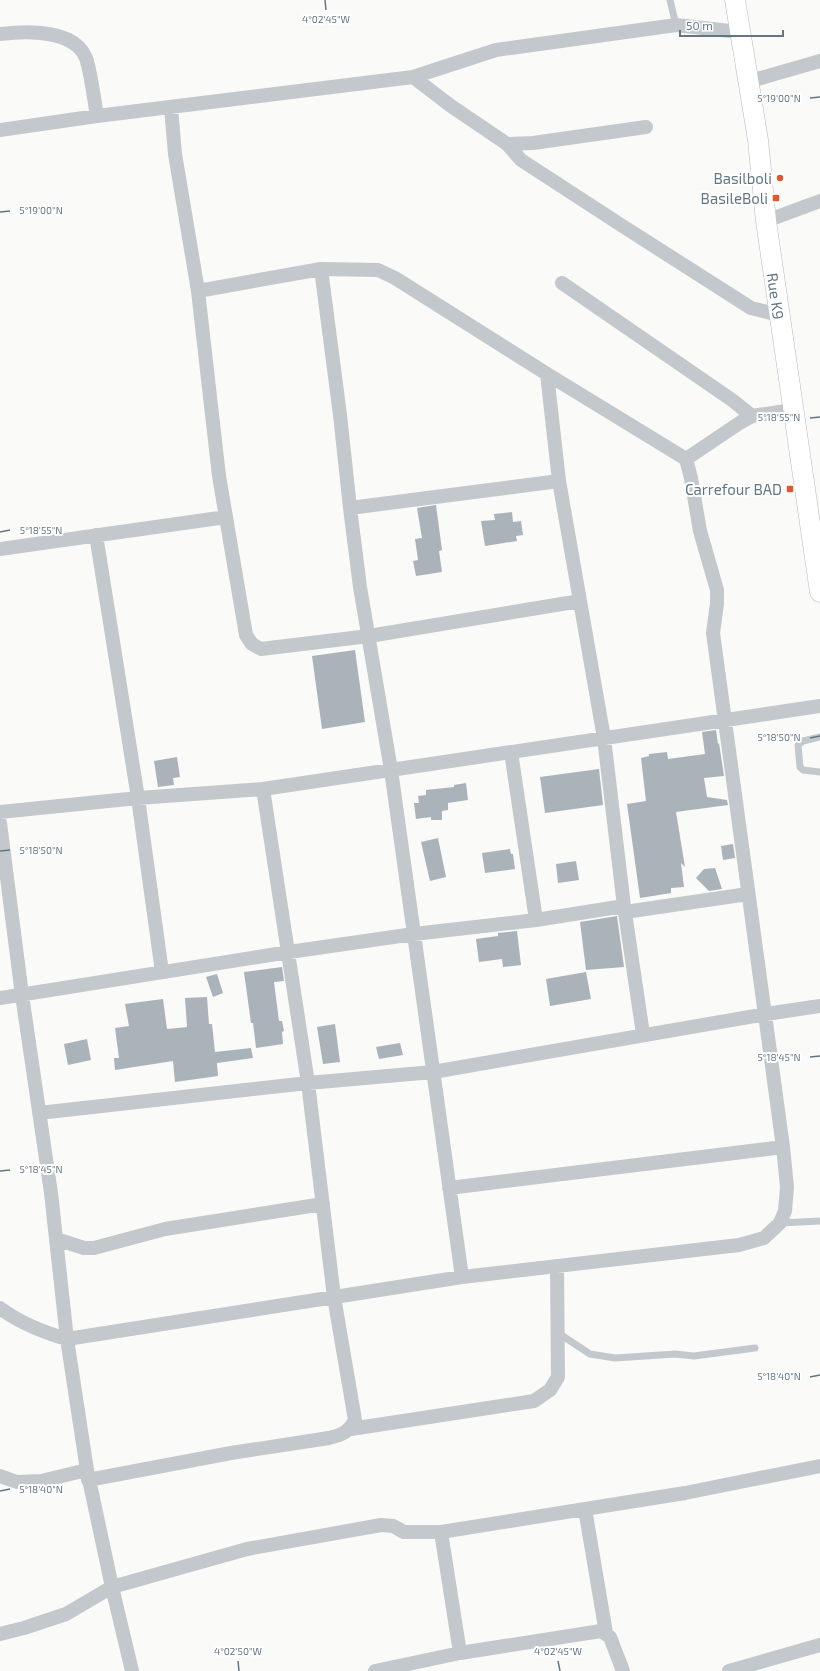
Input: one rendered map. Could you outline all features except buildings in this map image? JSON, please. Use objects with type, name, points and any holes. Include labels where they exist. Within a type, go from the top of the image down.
[{"type":"street","name":"Rue K9","points":[[735,0],[747,82],[758,140],[766,221],[792,410],[815,521],[820,592]]},
{"type":"street","points":[[0,130],[97,116],[171,108],[413,76],[496,50],[676,25],[740,32]]},
{"type":"street","points":[[0,34],[19,32],[44,33],[62,37],[74,43],[86,58],[97,116]]},
{"type":"street","points":[[747,82],[820,60]]},
{"type":"street","points":[[413,76],[451,106],[506,144],[521,160],[751,308],[779,315]]},
{"type":"street","points":[[171,108],[175,154],[198,291],[219,476],[246,635],[252,644],[261,649],[369,636],[580,601]]},
{"type":"street","points":[[506,144],[533,142],[646,127]]},
{"type":"street","points":[[766,221],[820,201]]},
{"type":"street","points":[[0,1308],[11,1316],[38,1330],[67,1339],[462,1277],[739,1245],[764,1238],[780,1224],[785,1211],[788,1187],[766,1014],[748,894],[726,720],[713,632],[717,604],[717,590],[700,531],[692,478],[686,459],[546,374],[395,278],[378,270],[321,269],[198,291]]},
{"type":"street","points":[[321,269],[340,415],[350,508],[391,770],[462,1277]]},
{"type":"street","points":[[562,284],[732,400],[752,416]]},
{"type":"street","points":[[546,374],[559,481],[604,738],[624,909],[643,1034]]},
{"type":"street","points":[[686,459],[740,422],[752,416],[792,410]]},
{"type":"street","points":[[350,508],[559,481]]},
{"type":"street","points":[[0,548],[226,518]]},
{"type":"street","points":[[96,535],[138,798],[162,972]]},
{"type":"street","points":[[0,812],[138,798],[262,789],[820,706]]},
{"type":"street","points":[[511,752],[536,920]]},
{"type":"street","points":[[0,1476],[17,1482],[41,1481],[322,1440],[343,1435],[351,1428],[355,1420],[334,1297],[308,1083],[262,789]]},
{"type":"street","points":[[0,823],[56,1239],[67,1339],[88,1475],[132,1671]]},
{"type":"street","points":[[0,998],[288,952],[414,934],[748,894]]},
{"type":"street","points":[[39,1113],[308,1083],[433,1072],[643,1034],[820,1006]]},
{"type":"street","points":[[450,1188],[783,1147]]},
{"type":"street","points":[[56,1239],[84,1248],[94,1248],[164,1229],[323,1204]]},
{"type":"street","points":[[351,1428],[534,1401],[550,1390],[558,1377],[557,1266]]},
{"type":"street","points":[[0,1634],[24,1628],[66,1614],[112,1587],[247,1549],[381,1525],[393,1526],[404,1532],[441,1532],[685,1493],[820,1466]]},
{"type":"street","points":[[585,1509],[606,1633]]},
{"type":"street","points":[[441,1532],[460,1653]]},
{"type":"street","points":[[374,1671],[407,1668],[460,1653],[601,1631],[610,1637],[623,1671]]},
{"type":"street","points":[[729,1671],[820,1645]]},
{"type":"lane","points":[[670,0],[676,25]]},
{"type":"lane","points":[[820,737],[803,741],[798,745],[800,767],[803,770],[820,772]]},
{"type":"lane","points":[[780,1224],[820,1221]]},
{"type":"lane","points":[[557,1333],[590,1354],[615,1358],[675,1354],[694,1356],[755,1348]]},
{"type":"place","name":"Basilboli","points":[[780,178]]},
{"type":"place","name":"BasileBoli","points":[[776,198]]},
{"type":"place","name":"Carrefour BAD","points":[[790,489]]}]
